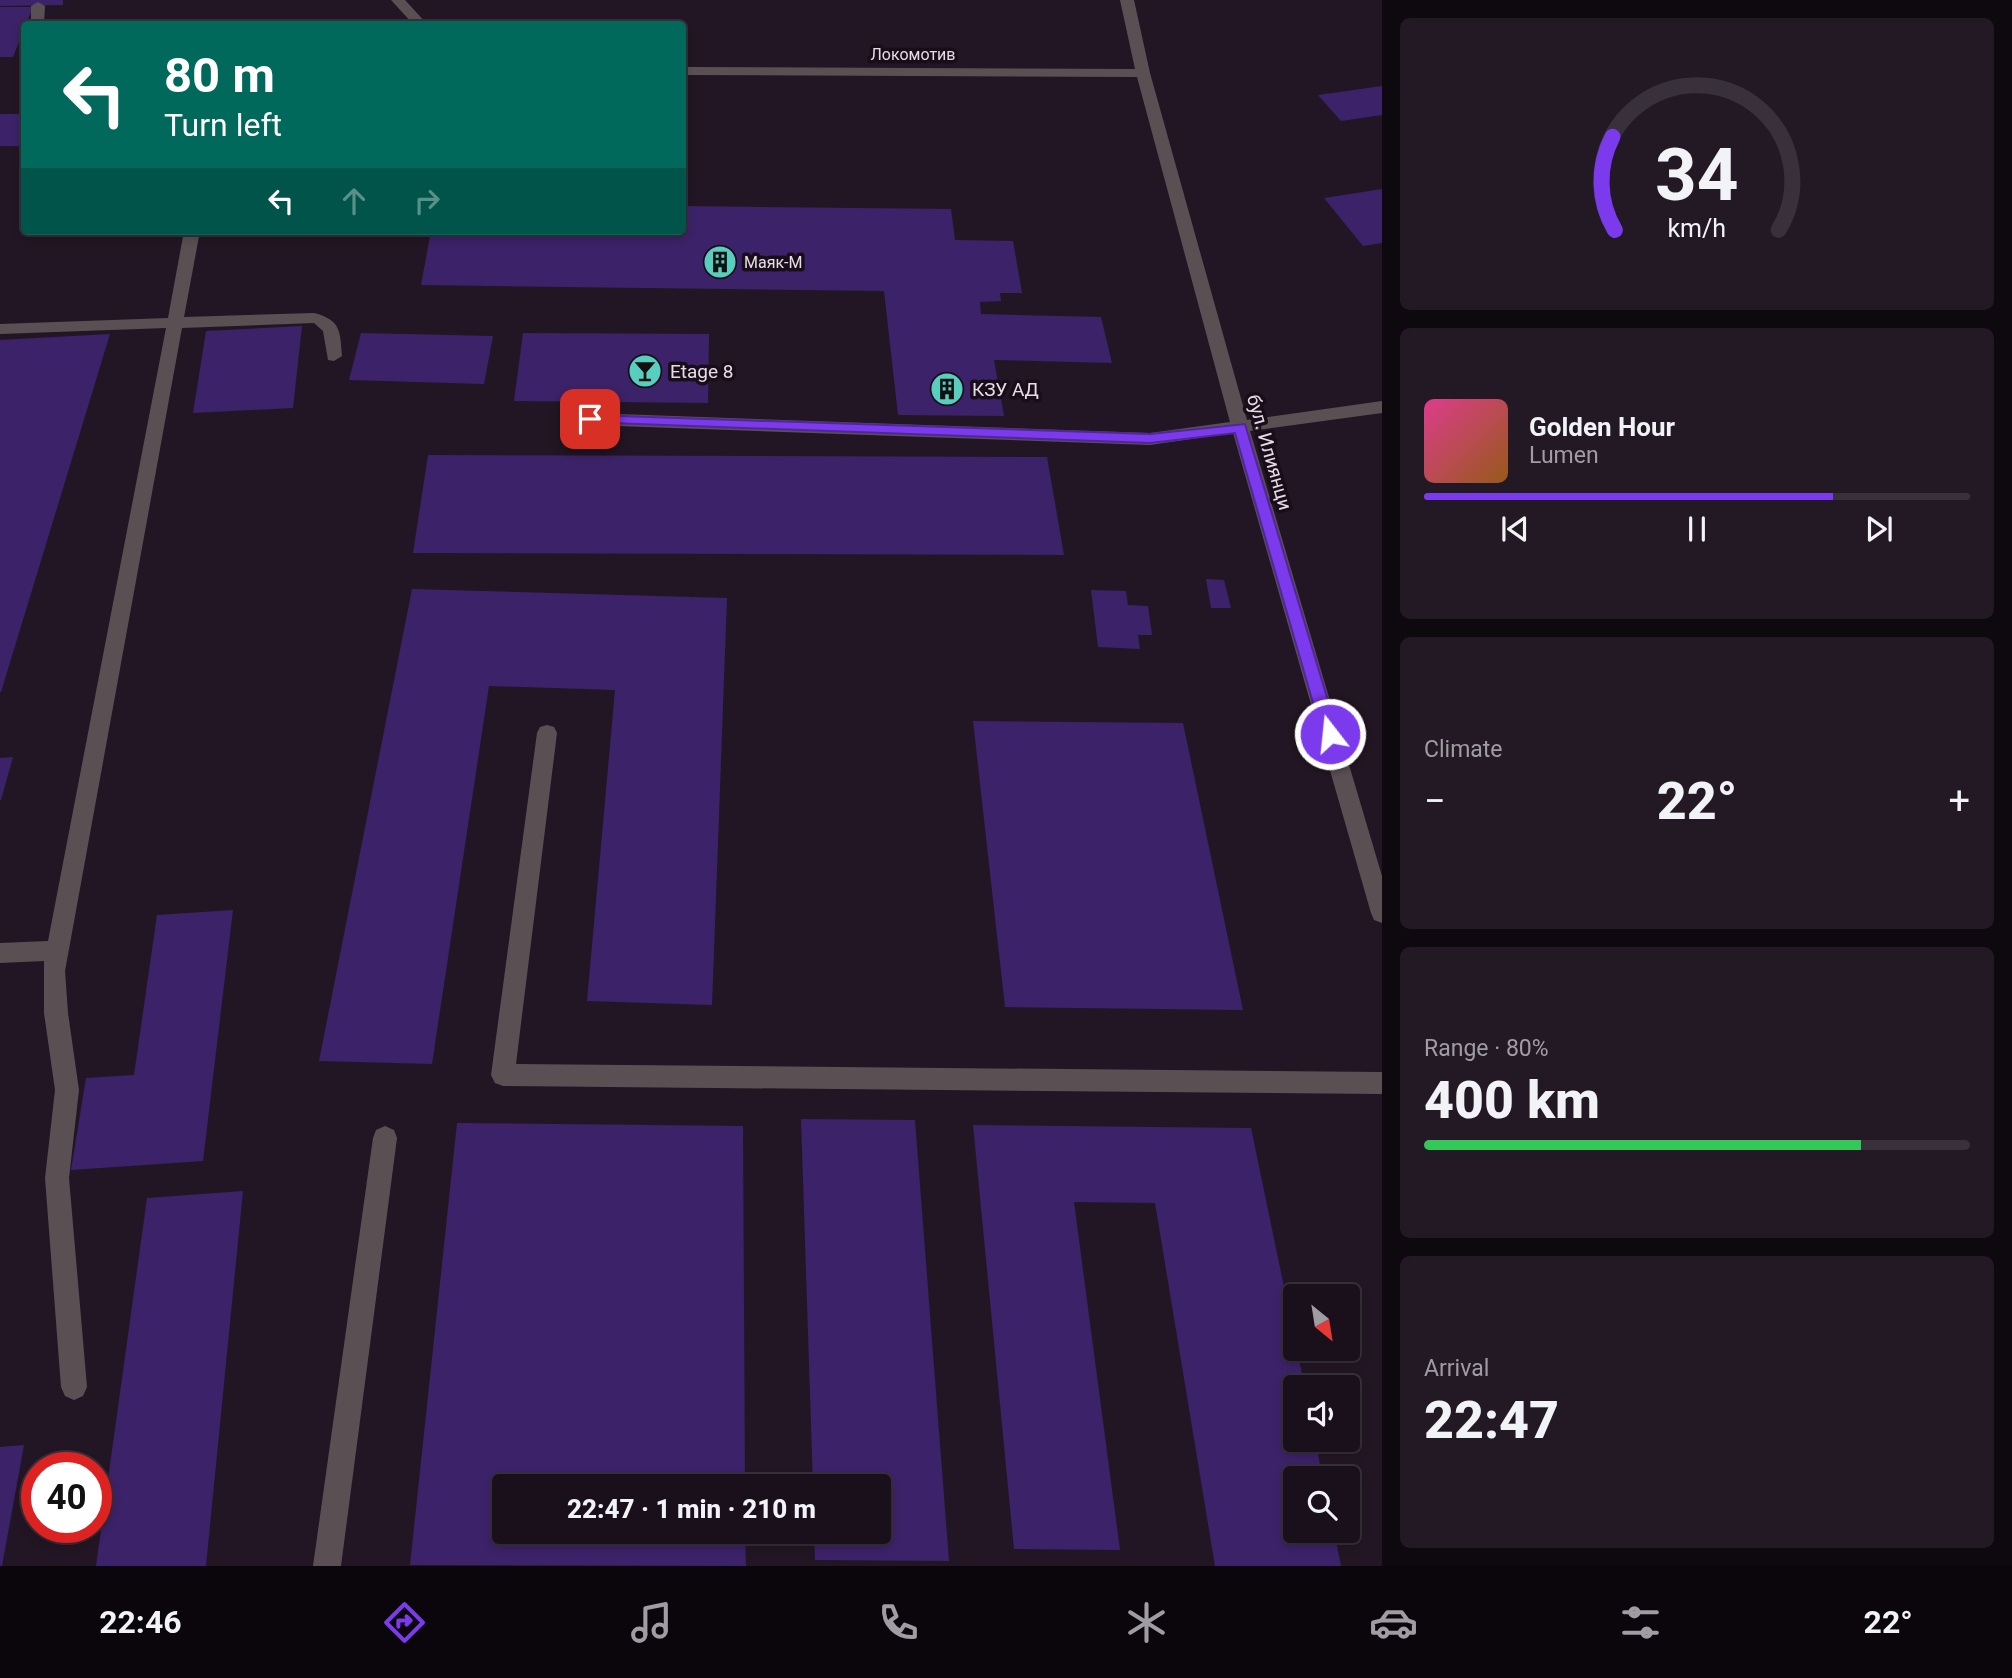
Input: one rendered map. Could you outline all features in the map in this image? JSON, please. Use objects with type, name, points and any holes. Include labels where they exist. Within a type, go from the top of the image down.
[{"type":"street","points":[[398,0],[417,21]]},
{"type":"street","name":"бул. Илиянци","points":[[1127,0],[1143,73],[1240,427],[1382,913]]},
{"type":"street","points":[[37,21],[38,6]]},
{"type":"street","name":"Локомотив","points":[[686,71],[1143,73]]},
{"type":"street","points":[[74,1387],[57,1178],[67,1090],[56,1013],[54,971],[191,235]]},
{"type":"street","points":[[0,329],[314,318],[325,320],[331,326],[334,356]]},
{"type":"street","points":[[590,419],[1150,439],[1382,407]]},
{"type":"street","points":[[547,733],[503,1075],[1382,1083]]},
{"type":"street","points":[[0,953],[58,951]]},
{"type":"street","points":[[327,1566],[385,1138]]},
{"type":"building","points":[[0,0],[63,0],[63,5],[0,6]]},
{"type":"building","points":[[0,7],[33,7],[27,21],[21,21],[21,37],[13,57],[0,57]]},
{"type":"building","points":[[1382,86],[1382,115],[1341,121],[1318,95]]},
{"type":"building","points":[[0,114],[21,114],[21,146],[0,146]]},
{"type":"building","points":[[1382,189],[1382,243],[1363,246],[1324,198]]},
{"type":"building","points":[[686,206],[951,209],[955,240],[1013,241],[1022,293],[1000,293],[1001,301],[980,302],[981,314],[1101,317],[1112,363],[994,360],[1004,416],[898,415],[884,291],[421,285],[430,235],[686,235]]},
{"type":"building","points":[[302,326],[293,408],[193,413],[206,331]]},
{"type":"building","points":[[361,333],[493,336],[484,384],[349,380]]},
{"type":"building","points":[[523,333],[709,334],[708,403],[514,401]]},
{"type":"building","points":[[110,334],[1,692],[0,692],[0,340]]},
{"type":"building","points":[[428,455],[1047,457],[1064,555],[413,553]]},
{"type":"building","points":[[1206,579],[1224,580],[1231,608],[1211,608]]},
{"type":"building","points":[[412,589],[727,598],[712,1005],[587,1001],[615,690],[489,686],[432,1064],[319,1061]]},
{"type":"building","points":[[1091,590],[1126,591],[1128,605],[1148,606],[1152,635],[1138,635],[1140,649],[1098,647]]},
{"type":"building","points":[[973,721],[1183,723],[1243,1010],[1005,1007]]},
{"type":"building","points":[[13,757],[1,800],[0,800],[0,758]]},
{"type":"building","points":[[233,910],[203,1161],[71,1170],[86,1078],[134,1075],[157,915]]},
{"type":"building","points":[[801,1119],[915,1120],[949,1561],[815,1560],[814,1544],[891,1544],[891,1474],[813,1474]]},
{"type":"building","points":[[457,1123],[743,1126],[745,1474],[492,1474],[492,1544],[745,1544],[746,1566],[410,1565]]},
{"type":"building","points":[[973,1125],[1251,1128],[1283,1284],[1283,1362],[1300,1362],[1302,1375],[1283,1375],[1283,1452],[1317,1452],[1320,1466],[1283,1466],[1283,1543],[1336,1543],[1341,1566],[1215,1566],[1155,1203],[1074,1202],[1120,1550],[1014,1549]]},
{"type":"building","points":[[243,1191],[206,1566],[96,1566],[99,1543],[112,1543],[112,1452],[147,1198]]},
{"type":"building","points":[[24,1445],[2,1566],[0,1566],[0,1447]]},
{"type":"place","name":"Маяк-М","points":[[720,262]]},
{"type":"place","name":"Etage 8","points":[[645,371]]},
{"type":"place","name":"КЗУ АД","points":[[947,389]]},
{"type":"route","points":[[590,419],[1150,439],[1240,427],[1330,734]]}]
